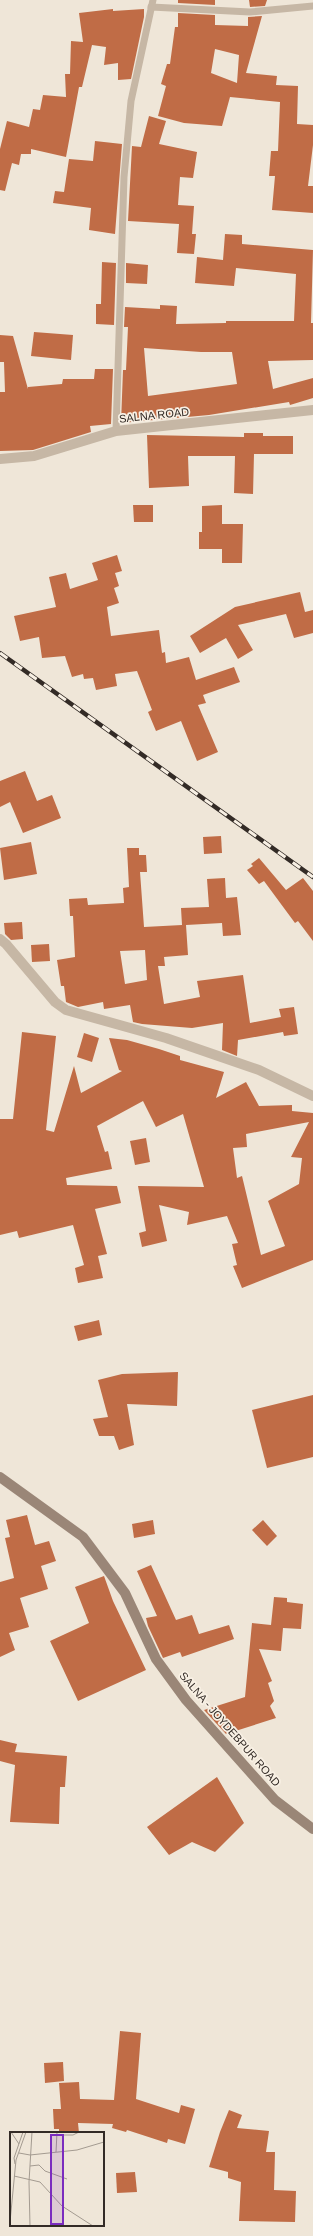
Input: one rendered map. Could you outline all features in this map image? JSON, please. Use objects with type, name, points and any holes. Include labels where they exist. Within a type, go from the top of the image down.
[{"type":"main road","name":"SALNA - JOYDEBPUR ROAD","points":[[0,1477],[83,1537],[125,1592],[156,1659],[186,1700],[275,1800],[313,1829]]},
{"type":"street","name":"SALNA ROAD","points":[[0,459],[34,456],[116,431],[313,410]]},
{"type":"street","points":[[0,939],[6,944],[55,1002],[66,1010],[166,1038],[260,1070],[313,1096]]},
{"type":"lane","points":[[116,431],[124,177],[130,108],[152,3],[250,12],[313,6]]},
{"type":"building","points":[[178,0],[215,0],[215,5],[178,3]]},
{"type":"building","points":[[249,0],[267,0],[265,6],[250,7]]},
{"type":"building","points":[[113,9],[113,11],[144,9],[144,17],[131,79],[118,80],[118,63],[104,65],[106,47],[92,45],[82,87],[79,87],[66,157],[31,149],[31,154],[21,154],[19,165],[12,163],[5,191],[0,190],[0,149],[7,121],[29,127],[33,109],[40,110],[43,95],[66,97],[65,74],[70,74],[71,41],[83,42],[79,13]]},
{"type":"building","points":[[178,13],[215,15],[215,25],[248,26],[248,17],[262,16],[246,73],[277,76],[276,85],[298,86],[297,124],[313,125],[313,145],[308,186],[313,186],[313,213],[272,210],[275,176],[269,176],[271,151],[278,151],[280,102],[230,97],[222,126],[184,123],[158,116],[166,86],[161,84],[167,64],[170,64],[175,27],[178,27]],"holes":[[[215,49],[239,55],[237,83],[211,73]]]},
{"type":"building","points":[[149,116],[166,121],[159,144],[197,152],[193,178],[180,177],[178,205],[194,206],[192,234],[196,234],[194,254],[177,253],[179,224],[128,221],[132,146],[141,147]]},
{"type":"building","points":[[95,141],[122,144],[115,234],[89,230],[91,208],[53,203],[55,191],[64,192],[69,159],[93,161]]},
{"type":"building","points":[[225,234],[242,235],[242,244],[313,250],[311,323],[313,323],[313,360],[268,361],[273,389],[313,378],[313,398],[290,405],[289,402],[209,415],[121,423],[123,370],[126,370],[128,327],[124,327],[125,307],[160,309],[160,305],[177,306],[176,324],[226,323],[226,321],[294,321],[296,274],[236,268],[234,286],[195,283],[197,257],[223,260]],"holes":[[[144,348],[201,352],[232,352],[237,384],[148,396]]]},
{"type":"building","points":[[102,262],[116,263],[114,325],[96,324],[96,304],[101,304]]},
{"type":"building","points":[[126,263],[148,265],[147,284],[126,283]]},
{"type":"building","points":[[34,332],[73,335],[71,360],[31,356]]},
{"type":"building","points":[[0,335],[13,336],[28,389],[28,387],[62,384],[63,379],[94,379],[95,369],[113,369],[111,424],[90,426],[91,432],[33,450],[0,451],[0,392],[5,392],[4,362],[0,362]]},
{"type":"building","points":[[244,433],[263,433],[263,436],[293,436],[293,454],[254,454],[253,494],[234,493],[235,456],[188,456],[189,486],[149,488],[147,435],[244,437]]},
{"type":"building","points":[[133,505],[153,505],[153,522],[134,522]]},
{"type":"building","points":[[222,505],[222,524],[243,524],[242,563],[222,563],[222,549],[199,549],[199,532],[202,532],[202,506]]},
{"type":"building","points":[[117,555],[122,571],[115,573],[119,586],[114,588],[119,603],[107,607],[111,636],[159,630],[162,653],[165,652],[166,663],[189,657],[196,680],[234,667],[240,682],[203,695],[206,703],[198,705],[218,752],[197,761],[181,721],[156,731],[148,712],[152,710],[137,671],[115,674],[117,686],[96,690],[93,678],[84,679],[83,674],[72,677],[65,656],[42,658],[39,637],[20,641],[14,616],[56,607],[49,577],[66,573],[70,589],[98,580],[92,563]]},
{"type":"building","points":[[300,592],[305,612],[313,610],[313,633],[294,638],[286,614],[238,625],[253,650],[238,659],[226,638],[200,653],[190,636],[235,607]]},
{"type":"building","points":[[25,771],[37,801],[52,795],[61,818],[23,833],[10,802],[0,807],[0,781]]},
{"type":"building","points":[[221,836],[222,853],[204,854],[203,837]]},
{"type":"building","points":[[31,842],[37,874],[4,880],[0,848]]},
{"type":"building","points":[[127,848],[139,848],[139,855],[146,855],[147,872],[140,872],[144,927],[182,925],[181,908],[209,907],[207,879],[225,878],[226,898],[237,897],[241,935],[223,936],[222,923],[186,925],[188,955],[164,957],[165,966],[158,966],[164,1004],[200,997],[197,981],[243,975],[250,1023],[281,1017],[279,1009],[294,1007],[298,1034],[284,1036],[283,1032],[238,1040],[237,1056],[222,1050],[223,1023],[192,1028],[142,1024],[133,1022],[130,1005],[104,1009],[103,1002],[78,1007],[66,1002],[64,986],[61,986],[57,960],[75,957],[73,916],[70,916],[69,899],[87,898],[88,905],[124,903],[123,888],[129,887]],"holes":[[[145,950],[147,980],[125,984],[120,951]]]},
{"type":"building","points":[[259,858],[286,890],[303,878],[313,891],[313,941],[298,921],[295,923],[264,881],[259,884],[247,870],[253,866],[251,864]]},
{"type":"building","points":[[22,922],[23,939],[11,940],[5,934],[4,923]]},
{"type":"building","points":[[49,944],[50,961],[32,962],[31,945]]},
{"type":"building","points":[[22,1032],[56,1036],[46,1130],[54,1132],[74,1066],[81,1093],[122,1071],[119,1070],[109,1038],[127,1040],[159,1049],[180,1056],[180,1060],[224,1072],[216,1098],[246,1082],[259,1106],[292,1105],[292,1111],[313,1113],[313,1260],[242,1288],[233,1266],[237,1265],[232,1244],[238,1243],[227,1216],[187,1225],[189,1212],[159,1205],[167,1241],[142,1247],[139,1233],[146,1231],[138,1186],[204,1187],[183,1114],[156,1127],[143,1101],[97,1126],[105,1152],[108,1151],[112,1169],[66,1178],[67,1185],[117,1186],[121,1203],[95,1209],[107,1254],[98,1256],[103,1278],[78,1283],[75,1268],[84,1265],[73,1225],[19,1238],[17,1231],[0,1235],[0,1119],[13,1119]],"holes":[[[309,1122],[291,1157],[302,1158],[299,1184],[268,1201],[285,1246],[261,1255],[242,1176],[237,1178],[233,1148],[247,1147],[246,1134]]]},
{"type":"building","points":[[84,1033],[99,1038],[92,1062],[77,1057]]},
{"type":"building","points":[[146,1138],[150,1162],[135,1165],[130,1141]]},
{"type":"building","points":[[99,1320],[102,1335],[78,1341],[74,1326]]},
{"type":"building","points":[[178,1372],[177,1406],[127,1404],[134,1445],[119,1450],[114,1436],[99,1436],[93,1419],[108,1417],[98,1380],[122,1374]]},
{"type":"building","points":[[313,1395],[313,1457],[267,1468],[252,1410]]},
{"type":"building","points":[[27,1515],[35,1545],[49,1541],[56,1561],[41,1566],[48,1589],[20,1598],[29,1627],[9,1633],[15,1650],[0,1657],[0,1582],[14,1578],[5,1538],[10,1537],[6,1520]]},
{"type":"building","points":[[153,1520],[155,1534],[134,1538],[132,1524]]},
{"type":"building","points":[[263,1520],[277,1536],[267,1546],[252,1530]]},
{"type":"building","points":[[151,1565],[176,1620],[192,1615],[199,1634],[229,1625],[234,1639],[182,1657],[180,1652],[163,1658],[148,1626],[146,1618],[157,1616],[137,1571]]},
{"type":"building","points":[[104,1576],[113,1601],[146,1670],[78,1701],[50,1641],[89,1623],[75,1587]]},
{"type":"building","points":[[274,1597],[287,1598],[287,1602],[303,1604],[301,1629],[283,1628],[281,1651],[259,1649],[272,1681],[268,1683],[274,1701],[270,1706],[276,1718],[226,1734],[204,1710],[245,1697],[252,1623],[271,1625]]},
{"type":"building","points":[[0,1740],[17,1744],[15,1752],[67,1756],[65,1787],[60,1787],[59,1824],[10,1822],[15,1765],[0,1761]]},
{"type":"building","points":[[217,1777],[244,1823],[215,1852],[192,1842],[169,1855],[147,1827]]},
{"type":"building","points":[[120,2031],[141,2033],[136,2099],[179,2113],[181,2105],[195,2109],[185,2144],[168,2139],[167,2143],[127,2130],[126,2132],[112,2128],[113,2124],[78,2123],[79,2132],[59,2132],[59,2129],[54,2129],[53,2109],[61,2109],[59,2083],[79,2082],[80,2099],[114,2100]]},
{"type":"building","points":[[63,2062],[64,2081],[45,2083],[44,2063]]},
{"type":"building","points":[[229,2110],[242,2115],[237,2128],[269,2131],[266,2152],[275,2152],[274,2190],[296,2191],[295,2222],[239,2221],[241,2182],[228,2178],[228,2172],[209,2167],[220,2132]]},
{"type":"building","points":[[135,2172],[137,2192],[117,2193],[116,2173]]},
{"type":"railway","points":[[0,653],[313,877]]}]
